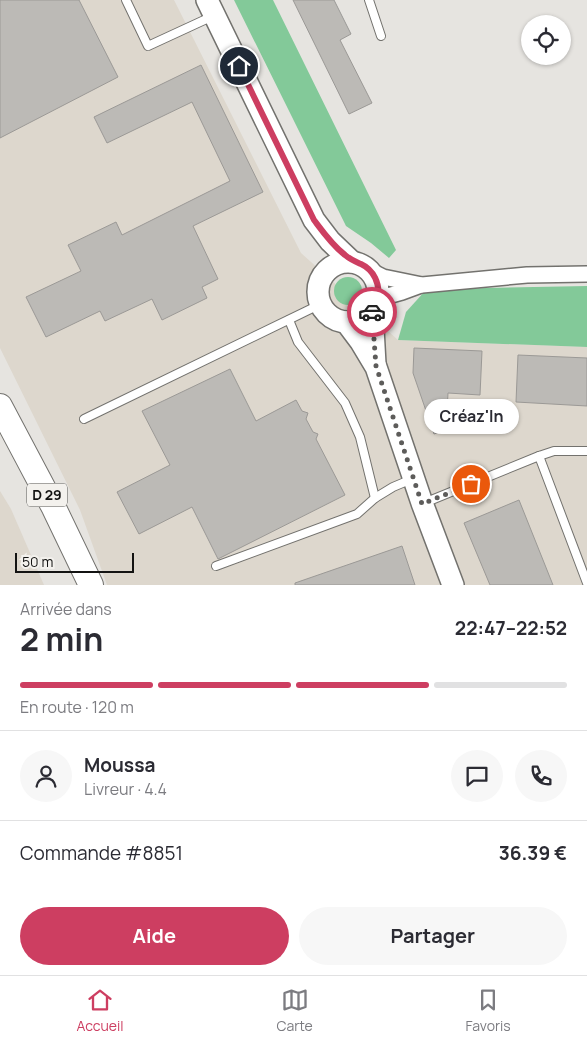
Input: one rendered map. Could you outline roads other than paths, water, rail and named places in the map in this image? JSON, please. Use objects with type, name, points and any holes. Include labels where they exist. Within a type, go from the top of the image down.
[{"type":"main road","name":"D 29","points":[[0,406],[50,500],[91,585]]},
{"type":"street","points":[[211,7],[314,220],[330,241],[362,266],[376,280],[378,289],[375,305],[376,366]]},
{"type":"street","points":[[314,220],[324,274]]},
{"type":"street","points":[[422,285],[384,277],[362,266],[344,262],[329,268],[324,274],[320,281],[318,296],[325,311],[338,320],[346,322],[367,316],[375,305],[422,285],[527,275],[587,274]]},
{"type":"street","points":[[346,322],[376,366],[422,504],[453,585]]},
{"type":"lane","points":[[126,0],[148,46],[211,7]]},
{"type":"lane","points":[[369,0],[381,36]]},
{"type":"lane","points":[[84,419],[321,304]]},
{"type":"lane","points":[[289,320],[298,342],[345,403],[360,437],[375,498]]},
{"type":"lane","points":[[422,504],[554,451],[587,451]]},
{"type":"lane","points":[[539,456],[587,583]]},
{"type":"lane","points":[[216,566],[357,514],[375,498],[393,487],[414,479]]},
{"type":"place","name":"Créaz'In","points":[[471,484]]}]
